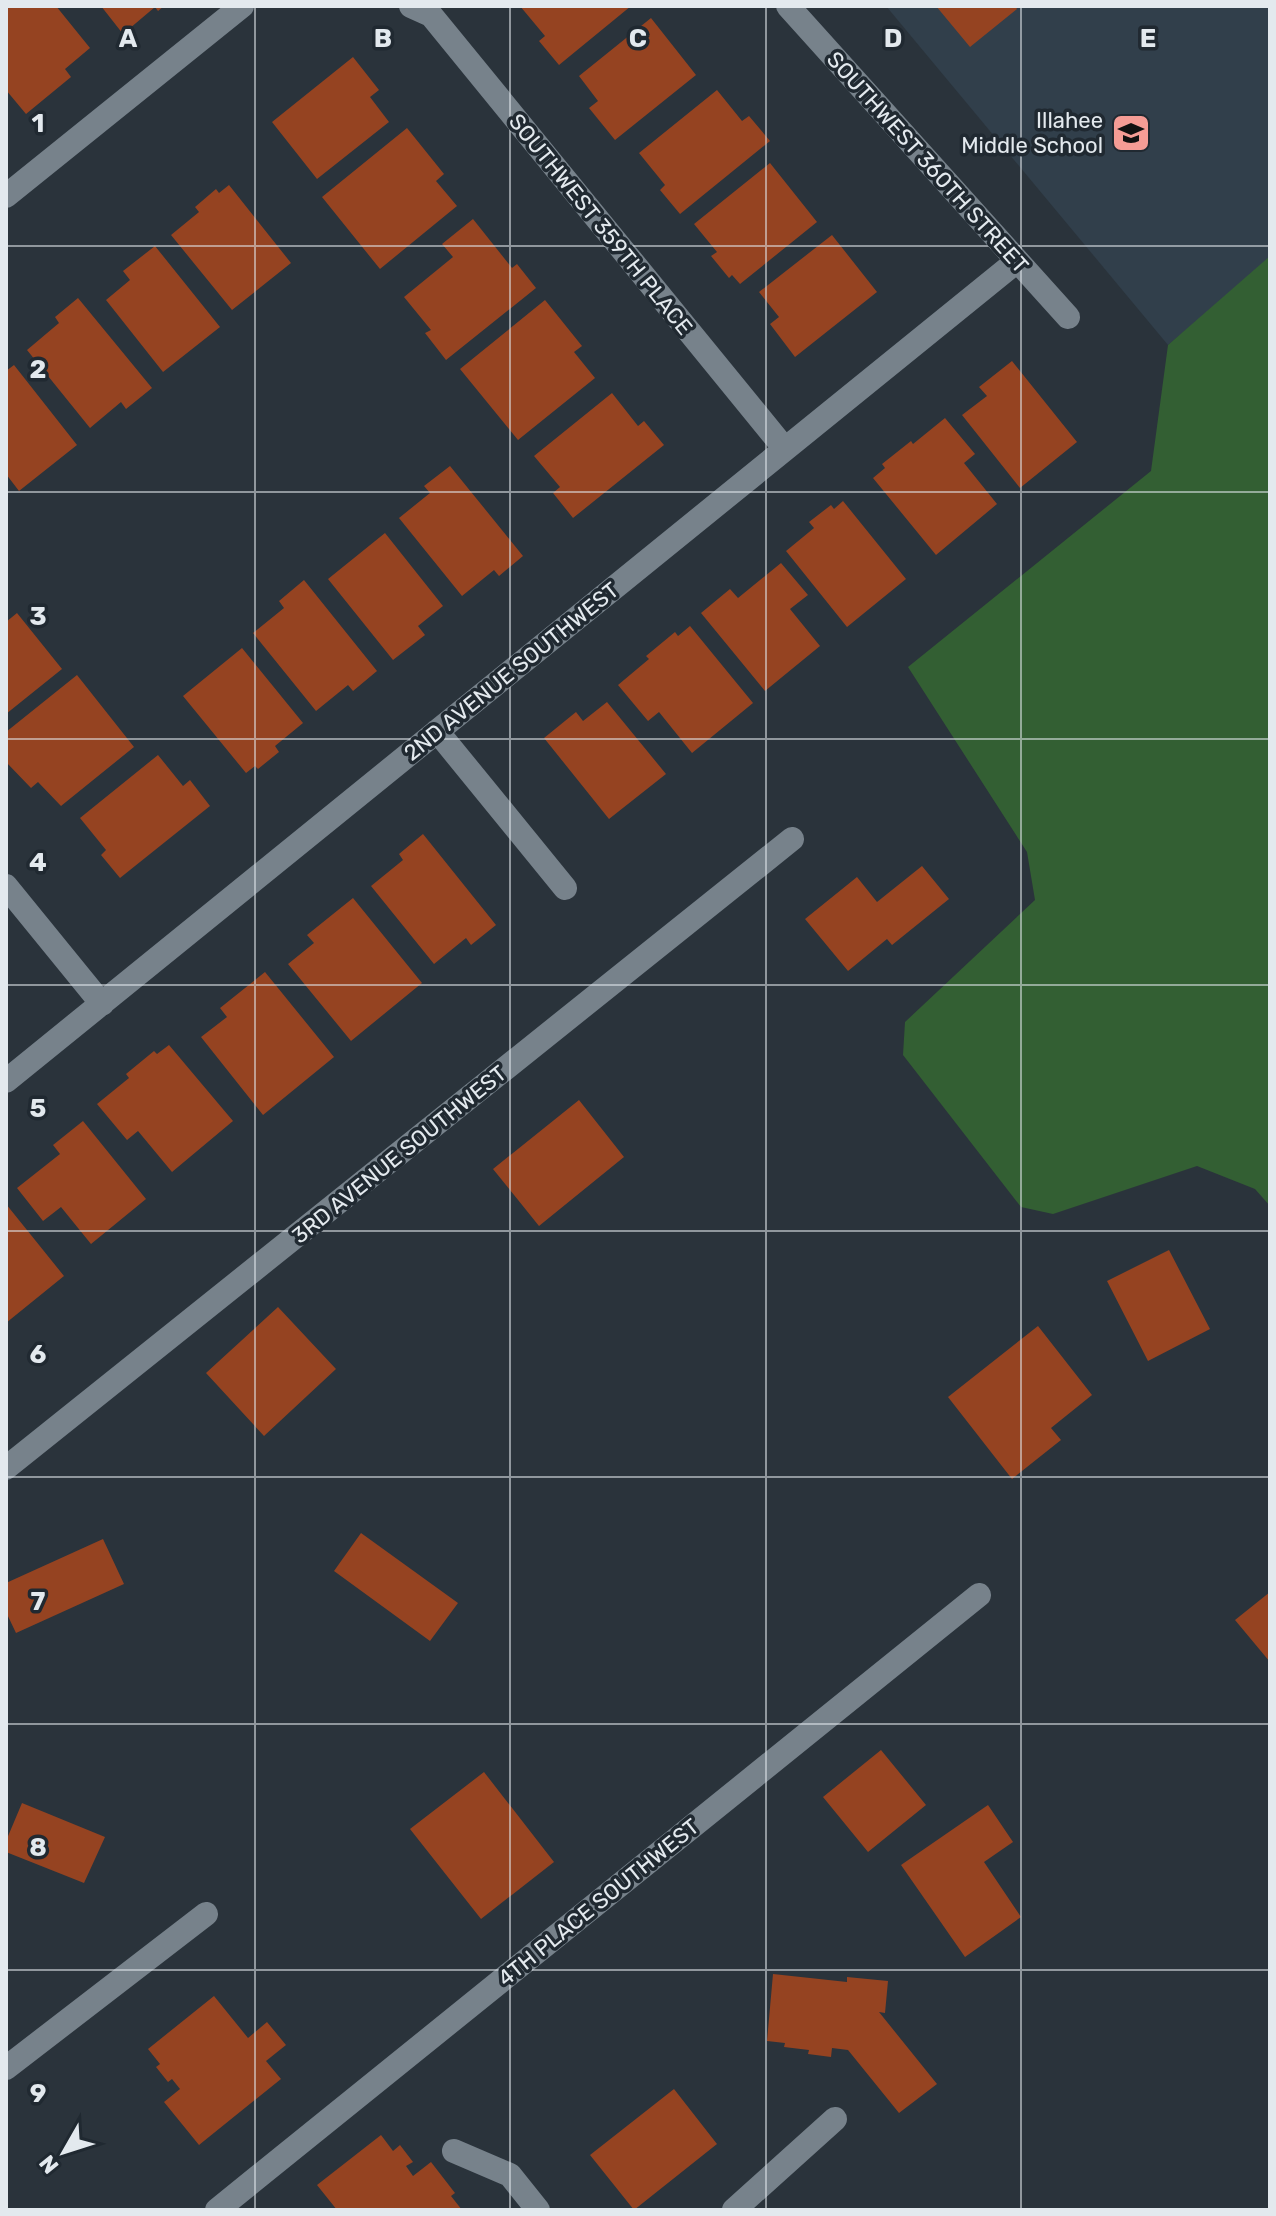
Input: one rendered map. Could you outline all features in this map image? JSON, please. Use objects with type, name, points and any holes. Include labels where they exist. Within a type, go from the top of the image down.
[{"type":"street","points":[[6,196],[242,6]]},
{"type":"street","name":"SOUTHWEST 359TH PLACE","points":[[411,6],[431,15],[785,449]]},
{"type":"street","name":"SOUTHWEST 360TH STREET","points":[[788,6],[1068,317]]},
{"type":"street","name":"2ND AVENUE SOUTHWEST","points":[[6,1081],[1017,261]]},
{"type":"street","points":[[437,731],[565,888]]},
{"type":"street","name":"3RD AVENUE SOUTHWEST","points":[[6,1468],[792,839]]},
{"type":"street","points":[[6,886],[102,1004]]},
{"type":"street","name":"4TH PLACE SOUTHWEST","points":[[217,2210],[979,1595]]},
{"type":"street","points":[[6,2068],[206,1914]]},
{"type":"street","points":[[734,2210],[835,2119]]},
{"type":"street","points":[[454,2151],[510,2175],[538,2210]]},
{"type":"shaded area","name":"Illahee Middle School","points":[[886,6],[1270,6],[1270,260],[1168,345]]},
{"type":"green space","points":[[1270,256],[1270,1206],[1255,1189],[1197,1166],[1053,1214],[1021,1207],[903,1055],[905,1022],[1035,900],[1027,852],[908,667],[1151,471],[1168,345]]},
{"type":"building","points":[[6,6],[56,6],[90,48],[65,69],[71,77],[26,114],[6,90]]},
{"type":"building","points":[[101,6],[164,6],[158,11],[155,7],[123,34]]},
{"type":"building","points":[[520,6],[631,6],[559,65],[539,41],[545,36]]},
{"type":"building","points":[[936,6],[1015,6],[1017,9],[970,47]]},
{"type":"building","points":[[651,18],[696,75],[615,140],[589,108],[598,101],[579,76]]},
{"type":"building","points":[[353,57],[379,90],[370,97],[389,122],[317,179],[272,122]]},
{"type":"building","points":[[717,90],[742,121],[749,116],[770,141],[680,214],[660,190],[665,185],[639,153]]},
{"type":"building","points":[[407,128],[444,174],[436,181],[457,206],[380,269],[322,197]]},
{"type":"building","points":[[770,163],[817,222],[740,284],[732,275],[729,278],[711,256],[717,252],[694,224]]},
{"type":"building","points":[[229,185],[291,263],[232,310],[171,235],[199,212],[195,207],[216,189],[219,193]]},
{"type":"building","points":[[473,219],[512,268],[517,264],[536,288],[446,360],[425,333],[431,330],[404,297],[453,257],[442,244]]},
{"type":"building","points":[[832,235],[877,292],[795,357],[770,324],[779,317],[759,292]]},
{"type":"building","points":[[155,246],[220,327],[163,372],[106,300],[130,280],[123,271]]},
{"type":"building","points":[[78,298],[152,388],[126,409],[121,402],[90,428],[27,350],[59,323],[55,317]]},
{"type":"building","points":[[545,300],[582,346],[574,352],[595,378],[518,440],[460,369]]},
{"type":"building","points":[[1012,361],[1077,442],[1020,488],[962,415],[987,396],[979,387]]},
{"type":"building","points":[[14,365],[77,445],[19,491],[6,474],[6,371]]},
{"type":"building","points":[[612,393],[638,426],[644,421],[664,445],[573,518],[553,493],[560,487],[534,456]]},
{"type":"building","points":[[945,418],[975,454],[964,463],[997,504],[936,555],[873,478],[885,468],[882,464]]},
{"type":"building","points":[[450,466],[523,556],[499,576],[494,570],[462,596],[399,518],[430,493],[424,486]]},
{"type":"building","points":[[843,501],[906,579],[847,627],[786,551],[814,528],[809,522],[831,505],[834,509]]},
{"type":"building","points":[[385,533],[443,606],[418,626],[425,635],[393,660],[328,579]]},
{"type":"building","points":[[781,563],[808,595],[790,609],[820,646],[765,691],[701,613],[730,589],[738,598]]},
{"type":"building","points":[[304,580],[377,671],[353,691],[348,685],[316,711],[253,633],[284,608],[279,601]]},
{"type":"building","points":[[17,613],[62,669],[6,714],[6,622]]},
{"type":"building","points":[[690,626],[753,703],[692,753],[659,712],[648,721],[618,685],[675,632],[678,636]]},
{"type":"building","points":[[242,648],[303,723],[275,746],[279,752],[258,769],[255,766],[246,773],[183,696]]},
{"type":"building","points":[[77,675],[134,747],[61,806],[38,782],[31,788],[6,762],[6,732]]},
{"type":"building","points":[[607,702],[666,774],[609,819],[544,738],[576,712],[583,721]]},
{"type":"building","points":[[158,755],[183,786],[190,780],[210,806],[120,878],[101,855],[106,850],[80,818]]},
{"type":"building","points":[[423,834],[496,925],[471,945],[466,938],[434,964],[371,886],[403,860],[399,854]]},
{"type":"building","points":[[922,866],[949,899],[892,945],[887,939],[848,971],[805,919],[857,877],[877,902]]},
{"type":"building","points":[[353,898],[422,983],[351,1041],[288,964],[314,943],[307,935]]},
{"type":"building","points":[[265,972],[334,1057],[263,1115],[201,1037],[227,1017],[220,1008]]},
{"type":"building","points":[[169,1045],[233,1121],[172,1172],[138,1131],[127,1140],[97,1104],[129,1078],[126,1074],[154,1051],[157,1054]]},
{"type":"building","points":[[579,1100],[624,1157],[539,1226],[493,1169]]},
{"type":"building","points":[[83,1121],[146,1199],[91,1244],[61,1207],[43,1221],[17,1188],[60,1154],[53,1145]]},
{"type":"building","points":[[6,1204],[64,1276],[6,1323]]},
{"type":"building","points":[[1169,1250],[1210,1329],[1148,1361],[1107,1281]]},
{"type":"building","points":[[278,1307],[336,1369],[264,1436],[206,1373]]},
{"type":"building","points":[[1038,1326],[1092,1395],[1051,1428],[1061,1440],[1012,1479],[948,1397]]},
{"type":"building","points":[[361,1533],[458,1603],[430,1641],[334,1571]]},
{"type":"building","points":[[103,1539],[124,1584],[16,1633],[6,1612],[6,1583]]},
{"type":"building","points":[[1270,1592],[1270,1662],[1235,1620]]},
{"type":"building","points":[[881,1750],[926,1805],[868,1852],[823,1797]]},
{"type":"building","points":[[484,1772],[554,1862],[481,1919],[410,1829]]},
{"type":"building","points":[[22,1803],[105,1837],[84,1883],[6,1852],[6,1841]]},
{"type":"building","points":[[988,1805],[1013,1842],[984,1862],[1021,1917],[965,1957],[901,1865]]},
{"type":"building","points":[[773,1974],[847,1982],[847,1977],[888,1981],[885,2013],[879,2012],[937,2084],[899,2113],[848,2050],[832,2048],[831,2057],[808,2054],[809,2050],[767,2041]]},
{"type":"building","points":[[214,1996],[248,2038],[267,2022],[286,2045],[266,2061],[281,2079],[199,2145],[164,2102],[180,2089],[172,2079],[168,2082],[156,2067],[160,2064],[148,2049]]},
{"type":"building","points":[[674,2089],[717,2144],[634,2210],[590,2155]]},
{"type":"building","points":[[381,2135],[393,2151],[400,2145],[413,2162],[406,2166],[413,2176],[431,2162],[455,2193],[451,2196],[462,2210],[337,2210],[317,2185]]},
{"type":"place","name":"Illahee Middle School","points":[[1131,133]]}]
